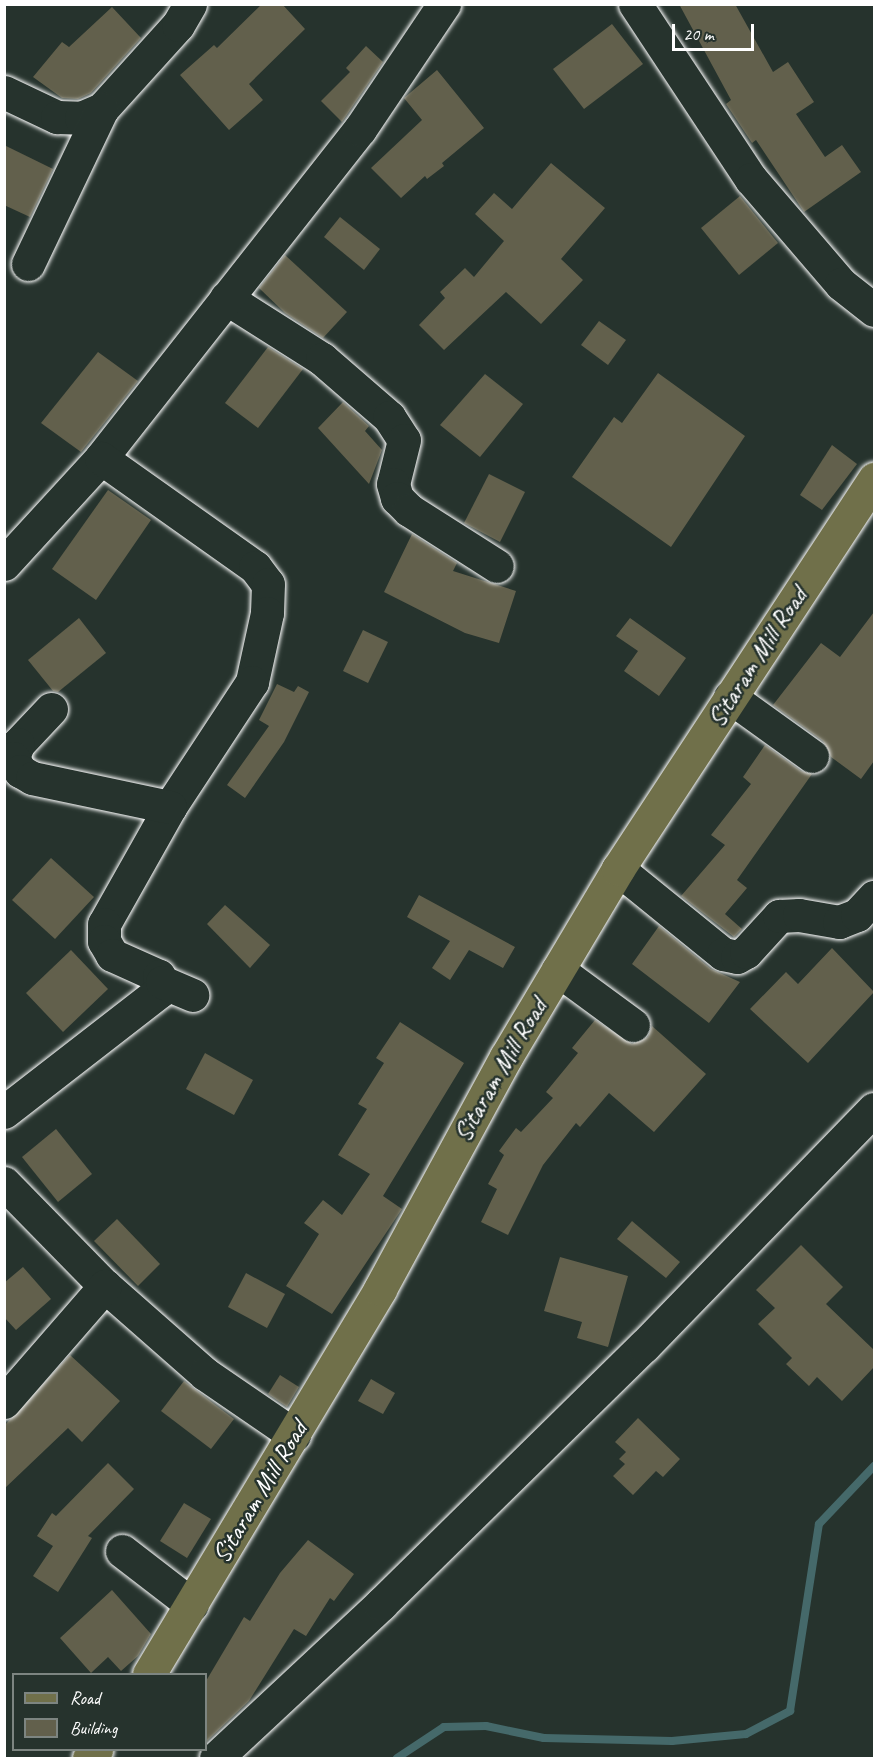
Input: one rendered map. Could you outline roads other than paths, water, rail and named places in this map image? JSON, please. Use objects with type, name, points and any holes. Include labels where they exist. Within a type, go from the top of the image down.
[{"type":"main road","name":"Sitaram Mill Road","points":[[150,1673],[294,1435],[558,970],[618,869],[874,479]]},
{"type":"street","points":[[28,264],[102,109],[178,25],[190,4]]},
{"type":"street","points":[[4,564],[101,458],[360,129],[444,4]]},
{"type":"street","points":[[635,4],[751,179],[841,284],[874,310]]},
{"type":"street","points":[[4,92],[57,117],[81,118],[102,109]]},
{"type":"street","points":[[226,297],[322,358],[389,417],[404,440],[393,484],[397,498],[418,516],[497,566]]},
{"type":"street","points":[[4,1112],[160,991],[162,982],[159,976],[112,955],[104,941],[104,924],[170,807],[252,682],[267,613],[268,584],[255,567],[101,458]]},
{"type":"street","points":[[730,697],[812,756]]},
{"type":"street","points":[[51,709],[18,744],[13,758],[20,771],[32,778],[170,807]]},
{"type":"street","points":[[618,869],[723,954],[737,957],[746,952],[779,916],[799,915],[839,922],[857,915],[874,897]]},
{"type":"street","points":[[558,970],[633,1025]]},
{"type":"street","points":[[162,982],[192,995]]},
{"type":"street","points":[[216,1758],[381,1604],[618,1371],[874,1108]]},
{"type":"street","points":[[4,1183],[105,1286],[205,1374],[294,1435]]},
{"type":"street","points":[[4,1402],[105,1286]]},
{"type":"street","points":[[122,1551],[192,1605]]},
{"type":"waterway","points":[[397,1758],[444,1727],[486,1726],[544,1738],[672,1741],[746,1734],[790,1711],[819,1524],[874,1466]]}]
